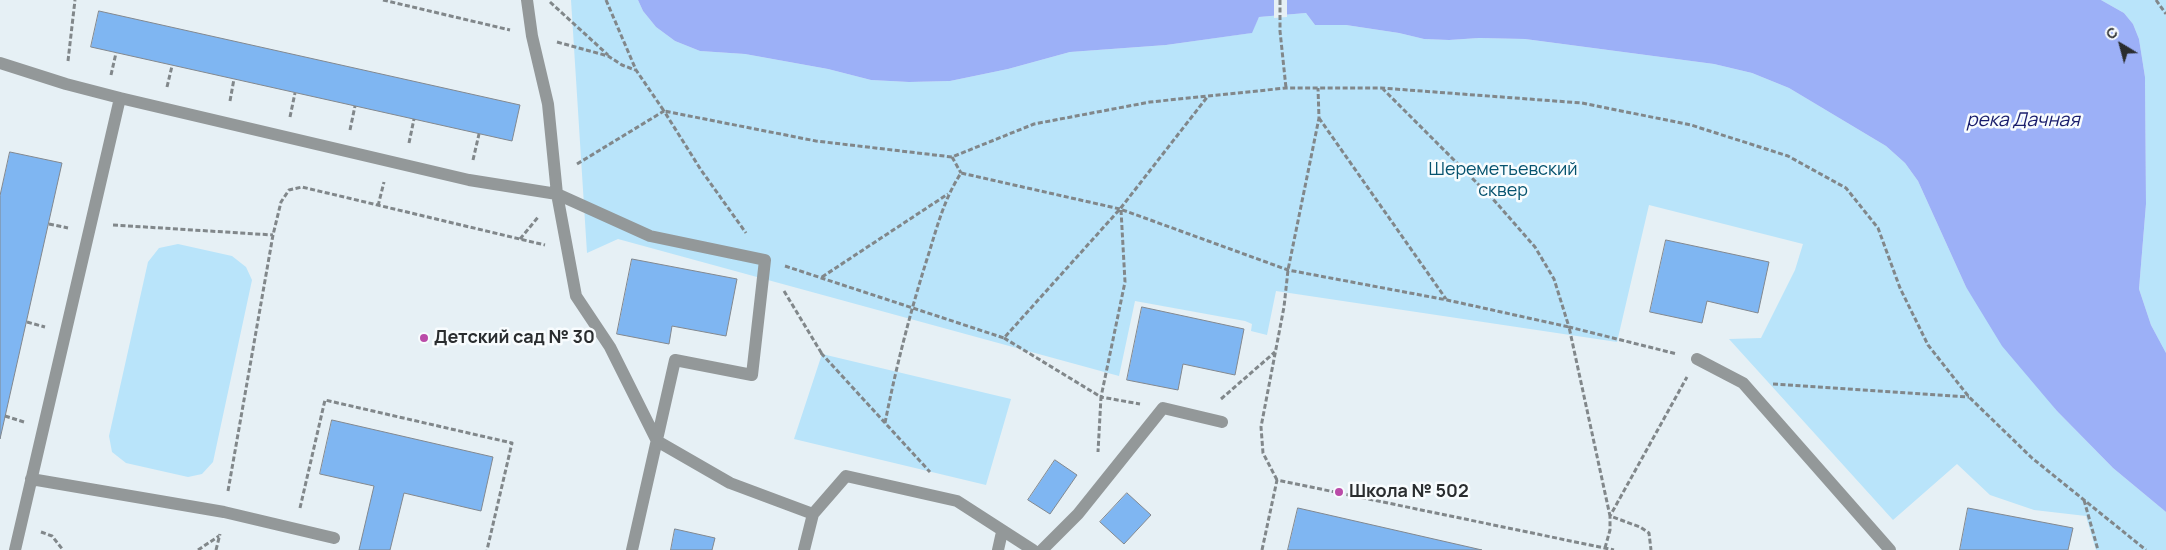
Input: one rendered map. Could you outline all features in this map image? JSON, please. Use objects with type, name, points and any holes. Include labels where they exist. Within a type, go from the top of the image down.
[{"type":"lane","points":[[527,0],[532,36],[548,104],[557,194],[576,296],[610,348],[657,440],[730,483],[813,514]]},
{"type":"lane","points":[[0,63],[66,84],[120,98],[469,180],[557,194],[650,236],[765,260],[752,375],[674,360],[632,550]]},
{"type":"lane","points":[[15,550],[120,98]]},
{"type":"lane","points":[[1697,359],[1742,382],[1890,550]]},
{"type":"lane","points":[[1042,550],[1078,514],[1163,408],[1222,422]]},
{"type":"lane","points":[[804,550],[813,514],[846,476],[957,502],[1033,550]]},
{"type":"lane","points":[[31,479],[224,512],[334,538]]},
{"type":"lane","points":[[998,550],[1002,532]]},
{"type":"path","points":[[66,84],[75,0]]},
{"type":"path","points":[[548,0],[608,56]]},
{"type":"path","points":[[606,0],[636,70],[701,170],[765,260],[822,354],[931,473]]},
{"type":"path","points":[[1280,0],[1280,31],[1286,88]]},
{"type":"path","points":[[2156,0],[2166,14]]},
{"type":"path","points":[[555,177],[664,112],[816,141],[952,157],[1034,124],[1150,102],[1286,88],[1381,88],[1582,103],[1691,125],[1788,156],[1846,188],[1878,228],[1900,288],[1928,345],[1969,397],[2032,458],[2146,550]]},
{"type":"path","points":[[1262,550],[1277,480],[1263,453],[1261,427],[1284,307],[1288,270],[1319,118],[1318,88]]},
{"type":"path","points":[[1381,88],[1493,198],[1535,247],[1554,279],[1569,326],[1610,516],[1610,530],[1605,548]]},
{"type":"path","points":[[1004,338],[1120,209],[1208,96]]},
{"type":"path","points":[[1319,118],[1446,300]]},
{"type":"path","points":[[952,157],[961,173],[1120,209],[1288,270],[1569,326],[1697,359],[1610,516]]},
{"type":"path","points":[[885,422],[895,372],[912,307],[948,194],[961,173]]},
{"type":"path","points":[[224,512],[273,235],[281,202],[289,190],[302,187],[568,250]]},
{"type":"path","points":[[821,277],[948,194]]},
{"type":"path","points":[[1096,490],[1101,397],[1125,282],[1120,209]]},
{"type":"path","points":[[90,224],[273,235]]},
{"type":"path","points":[[765,260],[1004,338],[1101,397],[1163,408]]},
{"type":"path","points":[[1199,417],[1276,352]]},
{"type":"path","points":[[1742,382],[1969,397]]},
{"type":"path","points":[[295,529],[325,400],[512,443],[487,550]]},
{"type":"path","points":[[1277,480],[1614,550]]},
{"type":"path","points":[[2084,500],[2098,550]]},
{"type":"path","points":[[1610,516],[1640,527],[1649,534],[1651,550]]},
{"type":"path","points":[[198,550],[219,535]]},
{"type":"green space","name":"Шереметьевский сквер","points":[[571,0],[638,0],[643,11],[656,27],[675,41],[700,51],[745,54],[828,69],[871,80],[909,82],[950,81],[1008,69],[1070,52],[1166,45],[1251,33],[1259,17],[1306,13],[1315,25],[1346,25],[1424,39],[1525,39],[1714,64],[1752,73],[1789,88],[1886,146],[1905,163],[1918,181],[1966,287],[2057,411],[2113,468],[2166,512],[2166,550],[2096,550],[2086,516],[2034,510],[1990,495],[1957,464],[1893,520],[1729,339],[1761,338],[1795,270],[1803,244],[1649,205],[1617,342],[1276,291],[1267,335],[1251,331],[1252,324],[1245,321],[1135,301],[1119,376],[618,239],[587,253]]},
{"type":"green space","points":[[2101,0],[2166,0],[2166,353],[2151,325],[2139,289],[2146,204],[2145,77],[2139,39],[2133,24],[2124,13]]},
{"type":"green space","points":[[178,244],[232,256],[246,267],[252,280],[213,462],[202,474],[188,477],[126,463],[112,452],[109,436],[148,262],[159,248]]},
{"type":"green space","points":[[822,354],[1011,399],[986,485],[794,439]]},
{"type":"water","name":"река Дачная","points":[[638,0],[2101,0],[2124,13],[2133,24],[2139,39],[2145,77],[2146,204],[2139,289],[2151,325],[2166,353],[2166,512],[2113,468],[2057,411],[2002,346],[1966,287],[1918,181],[1905,163],[1886,146],[1789,88],[1752,73],[1714,64],[1525,39],[1424,39],[1346,25],[1315,25],[1306,13],[1259,17],[1252,33],[1166,45],[1070,52],[1008,69],[950,81],[909,82],[871,80],[828,69],[745,54],[700,51],[675,41],[656,27],[643,11]]},
{"type":"pier","points":[[1274,0],[1287,0],[1287,17],[1274,18]]},
{"type":"building","points":[[99,11],[520,105],[512,141],[91,47]]},
{"type":"building","points":[[10,152],[62,163],[0,439],[0,196]]},
{"type":"building","points":[[1666,240],[1769,262],[1758,313],[1707,301],[1702,323],[1650,312]]},
{"type":"building","points":[[632,259],[737,279],[726,336],[672,326],[669,344],[617,334]]},
{"type":"building","points":[[1142,307],[1244,329],[1235,375],[1183,364],[1178,390],[1127,380]]},
{"type":"building","points":[[332,420],[493,457],[481,511],[404,493],[390,550],[359,550],[374,486],[320,474]]},
{"type":"building","points":[[1055,460],[1077,475],[1050,514],[1028,500]]},
{"type":"building","points":[[1127,493],[1151,515],[1124,544],[1100,522]]},
{"type":"building","points":[[1298,508],[1482,550],[1288,550]]},
{"type":"building","points":[[1968,508],[2073,528],[2068,550],[1960,550]]},
{"type":"building","points":[[675,529],[715,538],[712,550],[671,550]]},
{"type":"place","name":"Детский сад № 30","points":[[424,338]]},
{"type":"place","name":"Школа № 502","points":[[1339,492]]}]
